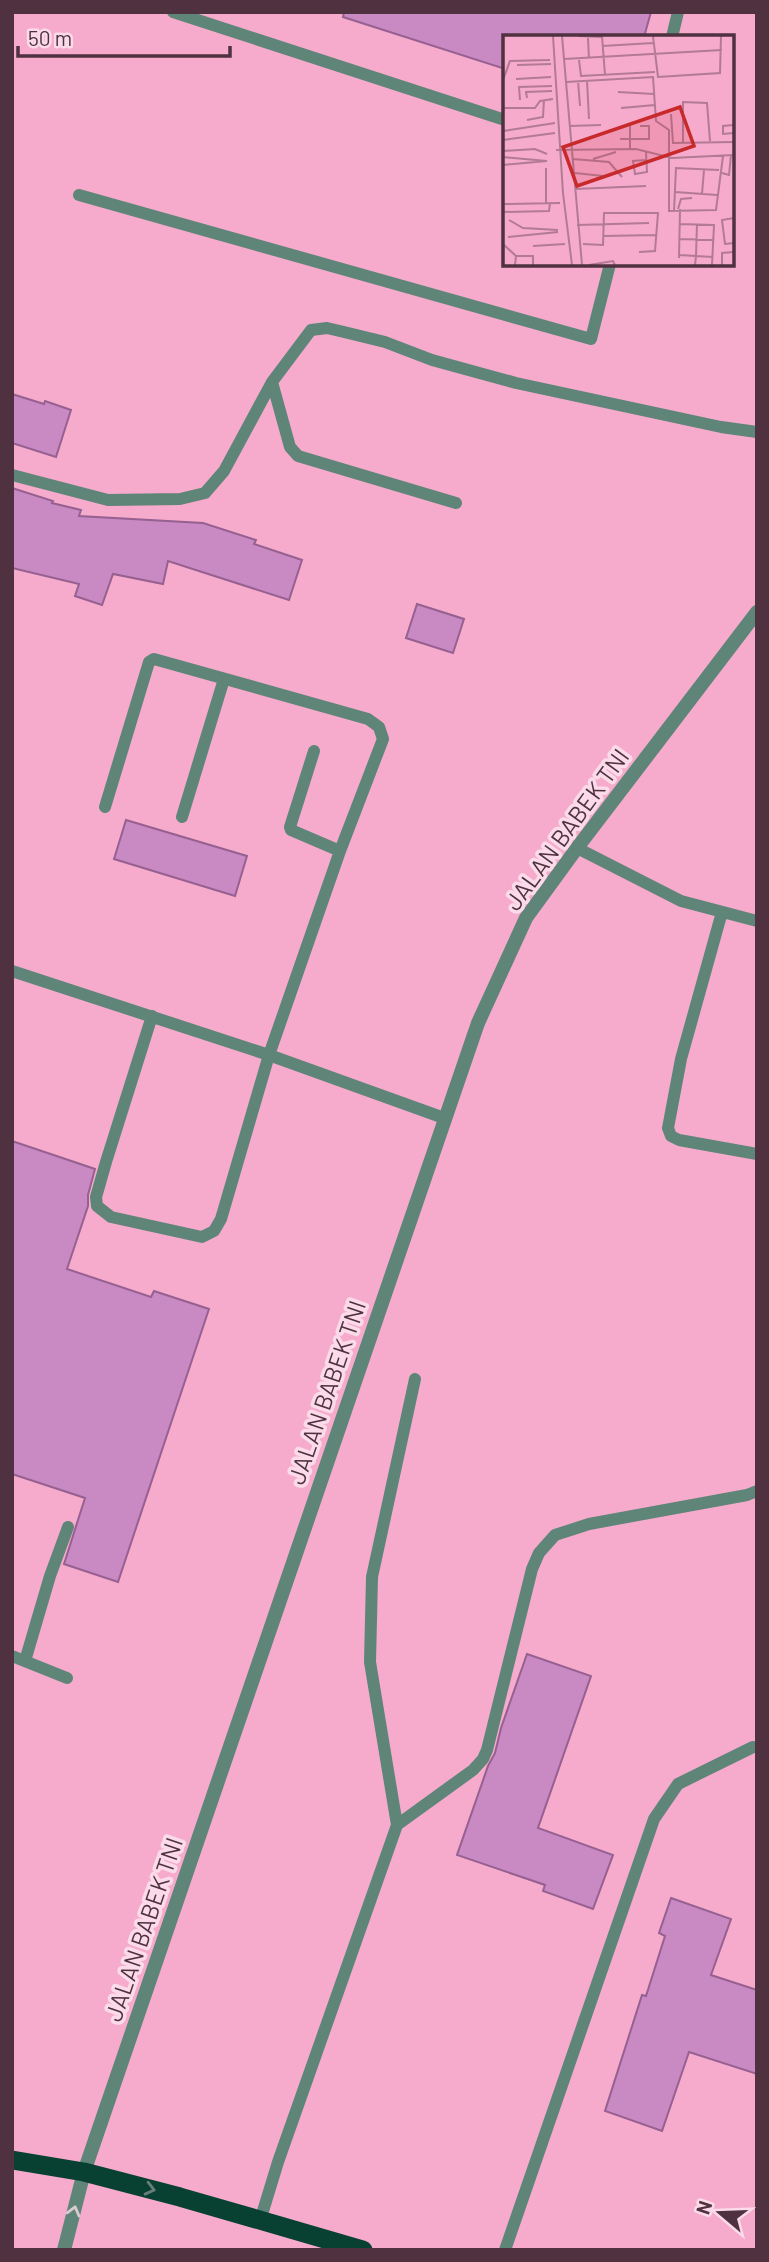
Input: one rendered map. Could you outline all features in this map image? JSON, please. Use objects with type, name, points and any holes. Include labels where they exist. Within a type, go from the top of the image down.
[{"type":"highway","points":[[12,2160],[84,2172],[363,2250]]},
{"type":"street","name":"JALAN BABEK TNI","points":[[64,2250],[84,2172],[478,1023],[526,918],[757,612]]},
{"type":"lane","points":[[173,12],[503,119]]},
{"type":"lane","points":[[672,35],[678,12]]},
{"type":"lane","points":[[79,195],[591,338],[610,266]]},
{"type":"lane","points":[[12,475],[108,500],[180,499],[205,494],[224,471],[272,382],[311,330],[327,328],[385,342],[432,360],[516,383],[721,427],[757,432]]},
{"type":"lane","points":[[272,382],[290,447],[298,456],[456,503]]},
{"type":"lane","points":[[105,807],[149,662],[154,659],[368,719],[379,727],[383,738],[340,851],[269,1055],[222,1219],[214,1231],[202,1237],[111,1217],[97,1206],[96,1197],[152,1016]]},
{"type":"lane","points":[[182,817],[223,679]]},
{"type":"lane","points":[[314,751],[290,827],[291,830],[340,851]]},
{"type":"lane","points":[[577,848],[681,901],[756,921]]},
{"type":"lane","points":[[722,912],[681,1059],[668,1128],[671,1136],[680,1140],[757,1154]]},
{"type":"lane","points":[[12,971],[269,1055],[444,1118]]},
{"type":"lane","points":[[260,2221],[278,2162],[397,1825],[370,1662],[372,1577],[415,1379]]},
{"type":"lane","points":[[397,1825],[473,1770],[483,1759],[532,1569],[539,1553],[555,1535],[589,1524],[757,1491]]},
{"type":"lane","points":[[25,1661],[50,1576],[68,1527]]},
{"type":"lane","points":[[12,1656],[67,1678]]},
{"type":"lane","points":[[505,2250],[654,1819],[678,1784],[754,1747]]},
{"type":"building","points":[[344,12],[651,12],[645,35],[503,35],[503,68],[343,17]]},
{"type":"building","points":[[12,394],[71,410],[56,457],[12,443]]},
{"type":"building","points":[[12,488],[53,501],[52,503],[81,510],[79,516],[203,523],[256,540],[254,544],[302,560],[289,600],[168,561],[163,584],[113,574],[102,605],[75,596],[79,584],[12,568]]},
{"type":"building","points":[[417,604],[464,619],[453,653],[406,638]]},
{"type":"building","points":[[126,820],[247,856],[235,896],[114,859]]},
{"type":"building","points":[[12,1141],[95,1169],[88,1206],[67,1269],[151,1297],[154,1291],[209,1309],[118,1582],[64,1564],[85,1498],[12,1474]]},
{"type":"building","points":[[527,1654],[591,1676],[538,1828],[613,1855],[593,1909],[543,1891],[545,1885],[457,1855],[495,1753]]},
{"type":"building","points":[[671,1898],[731,1919],[711,1975],[757,1990],[757,2074],[689,2052],[662,2131],[605,2111],[642,1995],[646,1996],[665,1936],[659,1933]]}]
